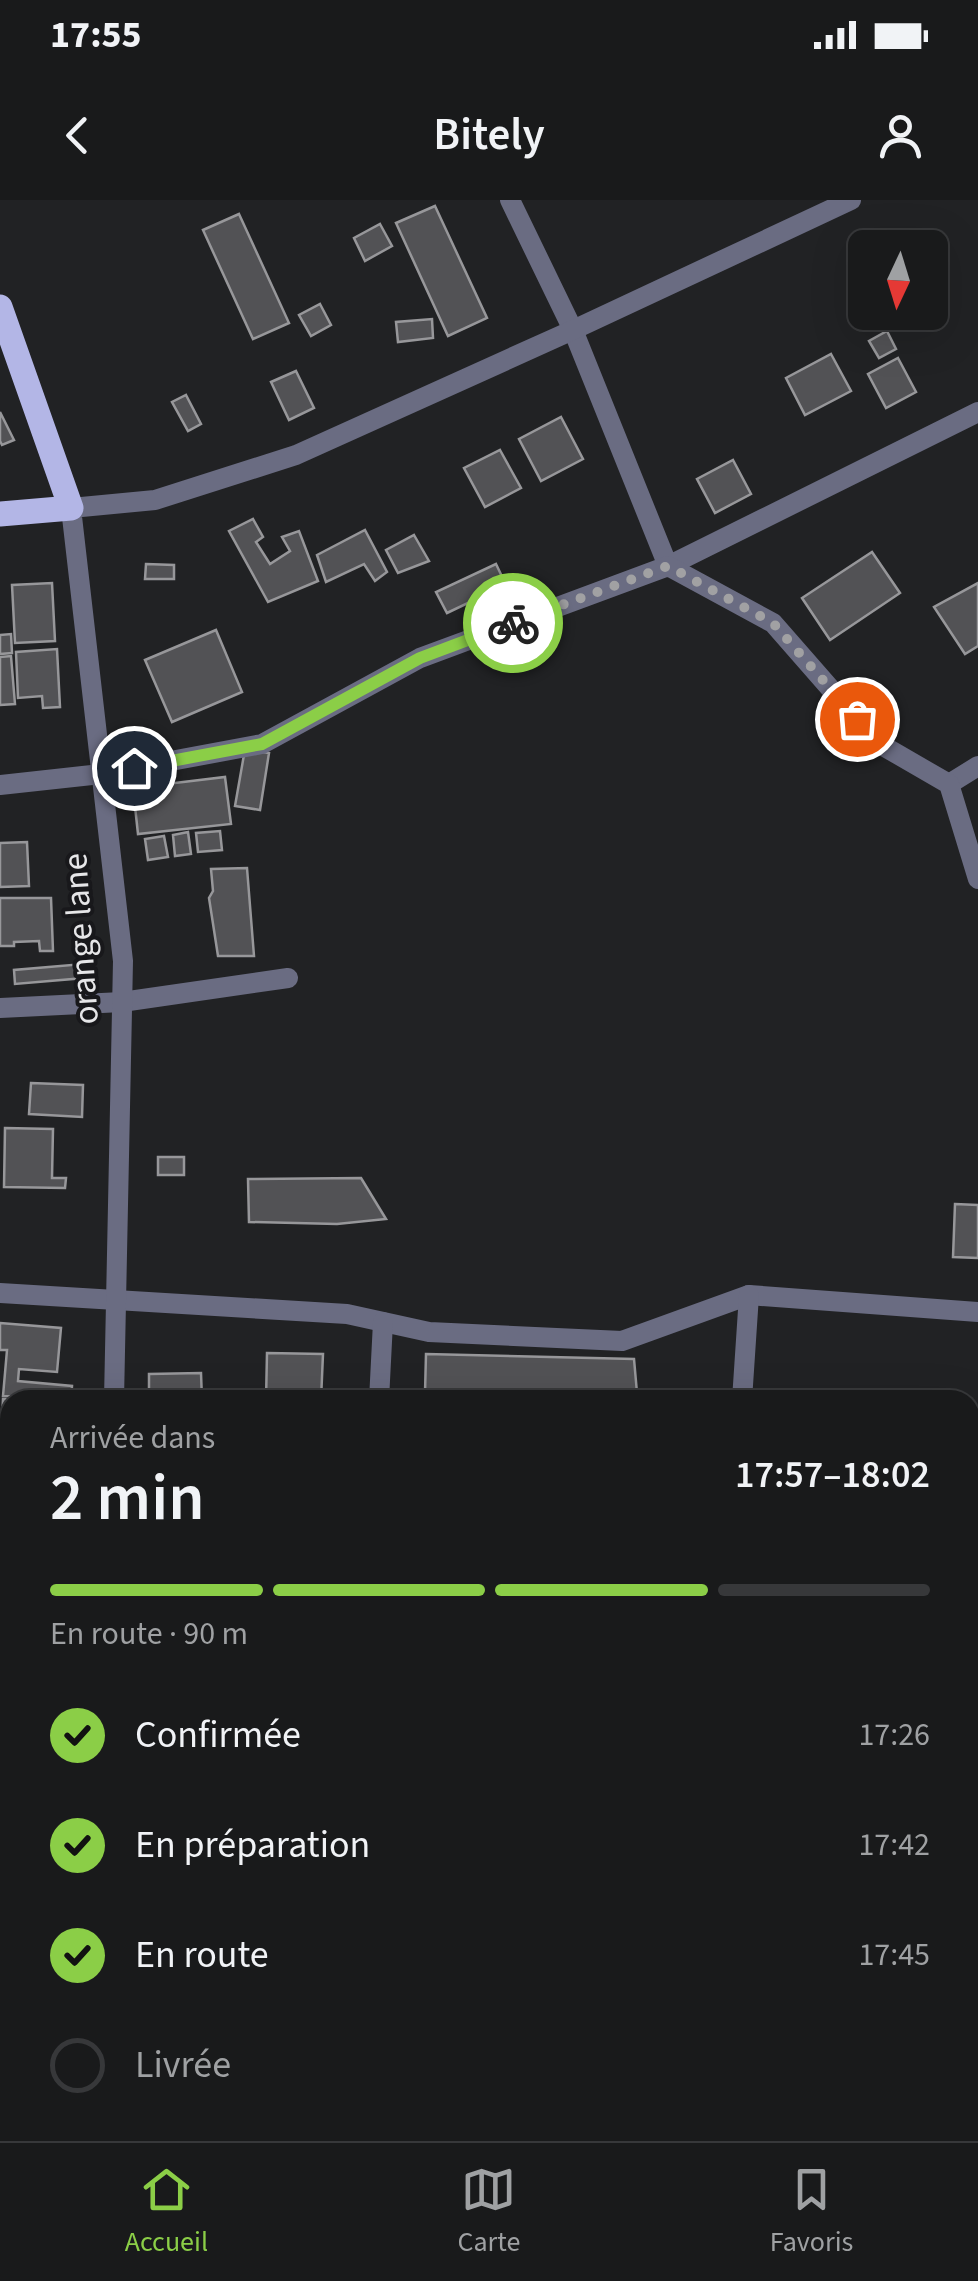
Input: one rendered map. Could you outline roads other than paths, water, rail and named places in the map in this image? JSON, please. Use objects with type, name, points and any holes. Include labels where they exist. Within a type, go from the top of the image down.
[{"type":"main road","name":"orange lane","points":[[0,307],[71,508]]},
{"type":"main road","points":[[0,514],[71,508]]},
{"type":"street","points":[[510,200],[573,330],[668,566],[773,623],[878,744],[949,784],[978,879]]},
{"type":"street","points":[[71,508],[155,500],[296,455],[851,200]]},
{"type":"street","points":[[0,785],[102,774],[262,744],[420,658],[668,566],[978,412]]},
{"type":"street","name":"orange lane","points":[[71,508],[124,961],[114,1390]]},
{"type":"street","points":[[949,784],[978,766]]},
{"type":"street","points":[[0,1008],[122,1002],[288,978]]},
{"type":"street","points":[[0,1293],[347,1314],[429,1332],[622,1341],[750,1295],[978,1312]]},
{"type":"street","points":[[743,1390],[750,1295]]},
{"type":"street","points":[[380,1390],[383,1322]]}]
